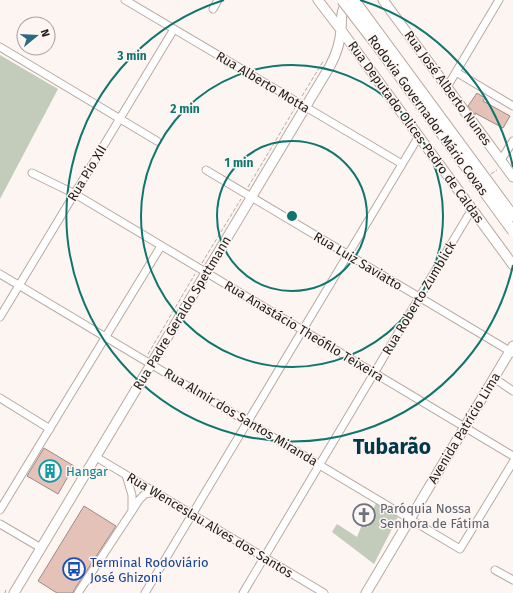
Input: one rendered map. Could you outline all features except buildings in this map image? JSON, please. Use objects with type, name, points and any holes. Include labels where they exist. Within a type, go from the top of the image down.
[{"type":"highway","name":"Rodovia Governador Mário Covas","points":[[342,0],[385,56],[513,231]]},
{"type":"highway","name":"Rodovia Governador Mário Covas","points":[[354,0],[513,216]]},
{"type":"main road","name":"Rua Deputado Olices Pedro de Caldas","points":[[318,0],[513,266]]},
{"type":"main road","name":"Rua Padre Geraldo Spettmann","points":[[11,590],[41,548],[96,457],[148,362],[302,105],[335,56],[341,30],[343,8],[348,0]]},
{"type":"main road","name":"Rua José Alberto Nunes","points":[[383,0],[513,177]]},
{"type":"main road","name":"Avenida Patrício Lima","points":[[366,593],[512,350]]},
{"type":"street","name":"Rua Alberto Motta","points":[[125,0],[402,164]]},
{"type":"street","points":[[213,9],[218,0]]},
{"type":"street","points":[[447,87],[499,0]]},
{"type":"street","name":"Rua Pio XII","points":[[0,317],[174,29]]},
{"type":"street","points":[[0,47],[157,141]]},
{"type":"street","points":[[456,72],[513,106]]},
{"type":"street","points":[[145,593],[418,136]]},
{"type":"street","points":[[501,160],[513,140]]},
{"type":"street","name":"Rua Luiz Saviatto","points":[[206,170],[419,297],[512,350]]},
{"type":"street","name":"Rua Anastácio Theófilo Teixeira","points":[[32,173],[75,194],[513,456]]},
{"type":"street","name":"Rua Roberto Zumblick","points":[[243,593],[472,209]]},
{"type":"street","points":[[0,510],[162,246]]},
{"type":"street","name":"Rua Almir dos Santos Miranda","points":[[0,274],[460,549],[513,462]]},
{"type":"street","points":[[494,378],[513,391]]},
{"type":"street","points":[[0,398],[50,429]]},
{"type":"street","name":"Rua Wenceslau Alves dos Santos","points":[[96,457],[324,593]]},
{"type":"street","points":[[126,475],[132,495],[132,511]]},
{"type":"street","points":[[78,593],[139,500],[145,494],[155,492]]},
{"type":"street","points":[[0,524],[41,548]]},
{"type":"street","points":[[495,570],[513,580]]},
{"type":"path","points":[[148,362],[302,105],[326,56]]},
{"type":"path","points":[[4,593],[11,590]]},
{"type":"green space","points":[[0,55],[58,89],[0,199]]},
{"type":"green space","points":[[376,503],[398,517],[374,564],[332,532],[337,524],[357,537],[362,525],[368,527],[375,515],[372,513]]},
{"type":"place","name":"Hangar","points":[[50,471]]},
{"type":"place","name":"Paróquia Nossa Senhora de Fátima","points":[[364,515]]},
{"type":"place","name":"Terminal Rodoviário José Ghizoni","points":[[74,569]]},
{"type":"district","name":"Tubarão","points":[[392,447]]}]
